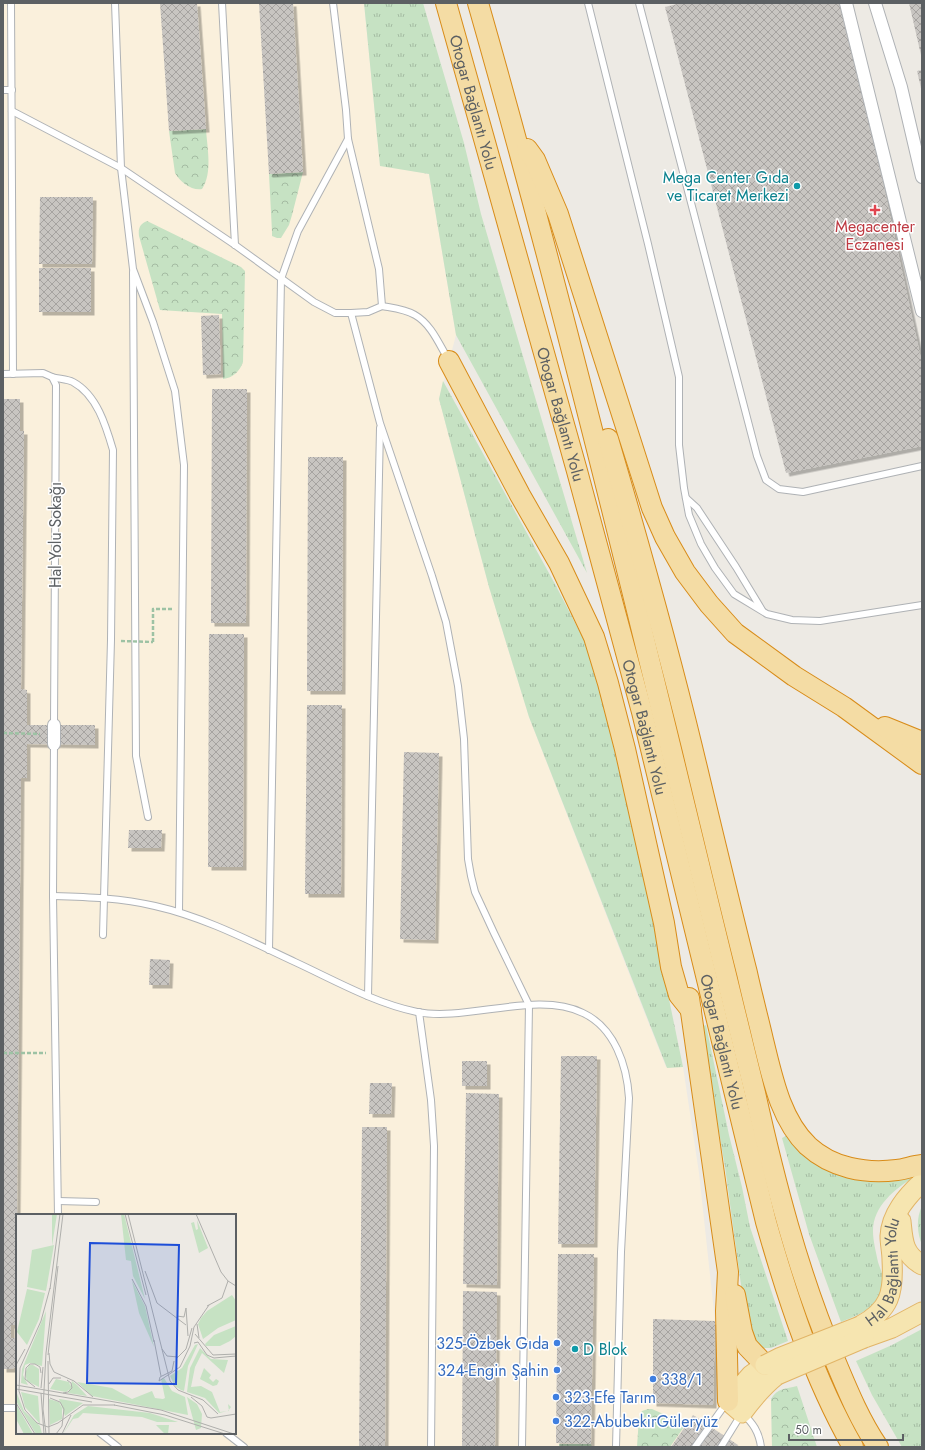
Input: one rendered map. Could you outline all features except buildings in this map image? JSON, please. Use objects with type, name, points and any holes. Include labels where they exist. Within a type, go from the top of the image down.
[{"type":"highway","name":"Otogar Bağlantı Yolu","points":[[446,3],[642,712],[766,1222],[789,1297],[816,1372],[828,1400],[853,1447]]},
{"type":"highway","name":"Otogar Bağlantı Yolu","points":[[478,3],[514,130],[599,455],[752,1078],[778,1193],[797,1258],[818,1321],[856,1410],[878,1447]]},
{"type":"highway","points":[[514,130],[535,160],[558,214],[652,508],[665,537],[685,572],[709,604],[735,633],[794,676],[844,707],[922,764]]},
{"type":"highway","points":[[556,290],[568,312],[578,336],[630,513],[691,745],[768,1061],[783,1107],[794,1130],[808,1145],[821,1156],[841,1166],[876,1172],[899,1170],[922,1165]]},
{"type":"highway","points":[[449,361],[520,495],[559,563],[594,637],[626,749],[662,916],[671,967],[679,995],[691,1010]]},
{"type":"highway","points":[[844,707],[892,731],[922,742]]},
{"type":"highway","points":[[642,712],[640,735],[642,756],[691,1010],[728,1272],[726,1311],[735,1407]]},
{"type":"highway","points":[[728,1272],[733,1284],[742,1332],[747,1346],[771,1370]]},
{"type":"main road","name":"Hal Bağlantı Yolu","points":[[862,1332],[882,1310],[891,1293],[892,1268],[890,1236],[894,1220],[901,1205],[908,1195],[922,1182]]},
{"type":"main road","points":[[901,1205],[904,1244],[907,1253],[915,1261],[922,1265]]},
{"type":"main road","name":"Hal Bağlantı Yolu","points":[[735,1407],[755,1394],[767,1383],[771,1370],[862,1332],[892,1328],[922,1312]]},
{"type":"street","points":[[846,3],[922,311]]},
{"type":"street","points":[[875,3],[901,87],[922,177]]},
{"type":"lane","points":[[11,3],[13,374]]},
{"type":"lane","points":[[115,3],[121,168],[133,269],[136,756],[148,817]]},
{"type":"lane","points":[[222,3],[235,245]]},
{"type":"lane","points":[[333,3],[348,138],[379,269],[382,306]]},
{"type":"lane","points":[[588,3],[646,236],[679,377],[680,445],[686,498],[689,515],[701,544],[715,568],[734,594],[767,614],[792,620],[820,620],[922,605]]},
{"type":"lane","points":[[639,3],[757,456],[766,480],[779,489],[802,492],[922,466]]},
{"type":"lane","points":[[3,90],[12,90]]},
{"type":"lane","points":[[12,111],[121,168],[235,245],[314,302],[335,313],[368,312],[382,306],[415,315],[429,326],[449,361]]},
{"type":"lane","points":[[269,950],[281,279],[298,231],[348,138]]},
{"type":"lane","points":[[133,269],[153,322],[175,392],[184,465],[178,912]]},
{"type":"lane","points":[[351,313],[380,423],[446,622],[458,686],[464,738],[468,859],[470,876],[483,911],[529,1005],[522,1447]]},
{"type":"lane","points":[[3,374],[43,373],[72,382],[90,396],[104,422],[114,450],[111,640],[103,935]]},
{"type":"lane","name":"Hal Yolu Sokağı","points":[[52,377],[56,385],[53,896],[58,1214]]},
{"type":"lane","points":[[368,996],[380,423]]},
{"type":"lane","points":[[686,498],[697,508],[763,611]]},
{"type":"lane","points":[[53,896],[103,897],[155,906],[178,912],[218,927],[368,996],[400,1008],[419,1012],[451,1013],[529,1005],[562,1006],[582,1012],[595,1020],[608,1033],[624,1065],[629,1098],[621,1252],[616,1447]]},
{"type":"lane","points":[[419,1012],[434,1146],[431,1447]]},
{"type":"lane","points":[[58,1201],[96,1202]]},
{"type":"lane","points":[[696,1447],[735,1407]]},
{"type":"lane","points":[[721,1447],[735,1407]]},
{"type":"lane","points":[[735,1407],[753,1423],[760,1438],[761,1447]]},
{"type":"lane","points":[[3,1408],[16,1408]]},
{"type":"lane","points":[[101,1434],[118,1447]]},
{"type":"lane","points":[[227,1434],[244,1447]]},
{"type":"path","points":[[121,641],[153,642],[153,609],[182,609]]},
{"type":"path","points":[[3,733],[54,734]]},
{"type":"path","points":[[3,1053],[56,1053]]},
{"type":"shaded area","points":[[3,3],[364,3],[380,165],[429,174],[456,335],[439,399],[489,587],[529,717],[666,1067],[683,1067],[699,1173],[715,1321],[718,1321],[716,1399],[771,1399],[772,1447],[3,1447]]},
{"type":"green space","points":[[364,3],[423,3],[464,143],[481,214],[587,573],[456,335],[429,174],[380,166]]},
{"type":"green space","points":[[206,129],[208,160],[207,175],[202,189],[194,189],[180,180],[175,173],[169,131]]},
{"type":"green space","points":[[303,172],[289,225],[281,238],[272,236],[269,174]]},
{"type":"green space","points":[[147,221],[241,267],[245,271],[243,362],[233,376],[223,379],[222,314],[160,310],[139,236],[140,227]]},
{"type":"green space","points":[[443,381],[555,584],[584,640],[602,698],[623,776],[683,1067],[667,1068],[529,717],[489,587],[439,399]]},
{"type":"green space","points":[[706,1025],[750,1227],[788,1341],[771,1348],[764,1348],[757,1345],[745,1324],[725,1167],[701,1027]]},
{"type":"green space","points":[[788,1135],[834,1172],[853,1179],[888,1181],[914,1177],[886,1199],[874,1222],[874,1239],[878,1262],[884,1280],[883,1290],[875,1302],[867,1310],[841,1322],[809,1234],[782,1138]]},
{"type":"green space","points":[[922,1206],[922,1245],[918,1226]]},
{"type":"green space","points":[[922,1329],[922,1447],[902,1447],[872,1395],[856,1361],[892,1345]]},
{"type":"green space","points":[[797,1386],[817,1447],[772,1447],[771,1399],[773,1395],[779,1391]]},
{"type":"green space","points":[[652,1409],[686,1424],[670,1447],[637,1447],[639,1417],[642,1411]]},
{"type":"green space","points":[[559,1444],[591,1444],[592,1447],[559,1447]]},
{"type":"place","name":"Mega Center Gıda ve Ticaret Merkezi","points":[[797,186]]},
{"type":"place","name":"Megacenter Eczanesi","points":[[875,210]]},
{"type":"place","name":"325-Özbek Gıda","points":[[557,1343]]},
{"type":"place","name":"D Blok","points":[[575,1349]]},
{"type":"place","name":"324-Engin Şahin","points":[[557,1370]]},
{"type":"place","name":"338/1","points":[[653,1379]]},
{"type":"place","name":"323-Efe Tarım","points":[[556,1397]]},
{"type":"place","name":"322-AbubekirGüleryüz","points":[[556,1421]]}]
